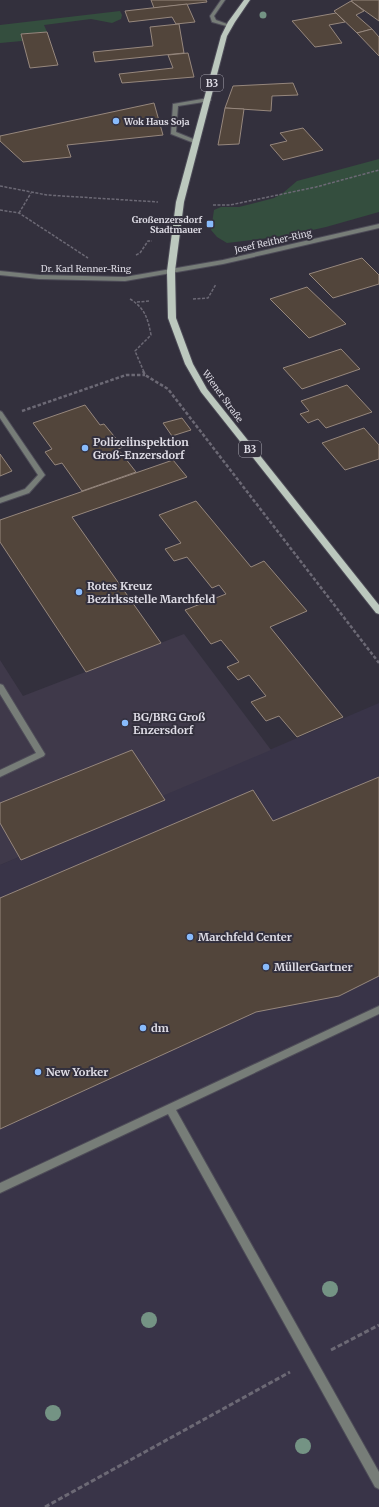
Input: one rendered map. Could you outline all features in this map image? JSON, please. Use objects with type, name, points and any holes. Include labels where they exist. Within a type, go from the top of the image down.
[{"type":"main road","name":"Wiener Straße","points":[[247,0],[236,13],[228,26],[180,202],[171,271],[172,318],[189,364],[204,390],[379,611]]},
{"type":"street","points":[[222,1],[212,16],[214,21],[228,26]]},
{"type":"street","points":[[196,142],[173,133],[175,105],[208,100]]},
{"type":"street","name":"Josef Reither-Ring","points":[[171,271],[223,262],[379,226]]},
{"type":"street","name":"Dr. Karl Renner-Ring","points":[[0,273],[39,277],[125,279],[171,271]]},
{"type":"street","points":[[0,413],[42,475],[28,491],[0,501]]},
{"type":"street","points":[[0,687],[41,754],[0,774]]},
{"type":"street","points":[[0,1188],[379,1010]]},
{"type":"street","points":[[170,1108],[312,1360],[379,1483]]},
{"type":"path","points":[[213,205],[236,204],[316,187],[379,170]]},
{"type":"path","points":[[0,186],[31,193],[161,202]]},
{"type":"path","points":[[20,213],[31,193]]},
{"type":"path","points":[[0,210],[20,213],[91,260]]},
{"type":"path","points":[[133,256],[140,253],[148,241],[154,241]]},
{"type":"path","points":[[192,299],[208,298],[217,282]]},
{"type":"path","points":[[145,302],[137,302],[147,314],[151,336],[135,351],[145,375]]},
{"type":"path","points":[[21,411],[126,375],[145,375],[168,389],[379,663]]},
{"type":"path","points":[[45,1507],[312,1360],[379,1325]]},
{"type":"shaded area","name":"BG/BRG Groß Enzersdorf","points":[[184,634],[271,750],[0,865],[0,660],[23,696]]},
{"type":"shaded area","points":[[379,703],[379,1507],[0,1507],[0,865]]},
{"type":"green space","points":[[120,11],[122,15],[121,19],[112,23],[91,19],[44,25],[47,32],[21,34],[22,41],[0,43],[0,25]]},
{"type":"green space","points":[[379,159],[379,212],[326,227],[285,236],[227,243],[217,237],[211,230],[214,210],[221,207],[239,207],[274,198],[283,193],[297,181]]},
{"type":"building","points":[[151,0],[206,0],[207,2],[154,8]]},
{"type":"building","points":[[379,0],[379,21],[351,1]]},
{"type":"building","points":[[351,1],[364,11],[356,15],[372,29],[357,33],[334,11]]},
{"type":"building","points":[[187,4],[195,22],[176,24],[172,17],[129,22],[125,11]]},
{"type":"building","points":[[336,13],[345,22],[329,25],[342,43],[315,47],[292,21]]},
{"type":"building","points":[[179,24],[184,53],[95,62],[93,52],[153,46],[150,27]]},
{"type":"building","points":[[372,29],[379,37],[379,56],[357,33]]},
{"type":"building","points":[[47,32],[58,65],[30,68],[21,34]]},
{"type":"building","points":[[188,53],[194,77],[122,83],[119,74],[173,68],[168,55]]},
{"type":"building","points":[[293,83],[298,95],[272,96],[271,111],[225,108],[233,86]]},
{"type":"building","name":"Wok Haus Soja","points":[[154,103],[163,135],[67,145],[71,157],[23,162],[0,141],[0,136]]},
{"type":"building","points":[[225,108],[244,109],[239,144],[218,145]]},
{"type":"building","points":[[303,128],[323,150],[283,160],[270,145],[287,141],[280,133]]},
{"type":"building","points":[[362,258],[379,275],[379,284],[333,298],[309,274]]},
{"type":"building","points":[[307,287],[346,324],[309,338],[270,299]]},
{"type":"building","points":[[341,349],[360,369],[302,389],[283,368]]},
{"type":"building","points":[[347,385],[372,412],[326,428],[318,419],[308,423],[300,414],[309,411],[301,401]]},
{"type":"building","name":"Polizeiinspektion Groß-Enzersdorf","points":[[85,405],[100,425],[104,424],[123,447],[118,449],[136,472],[82,491],[62,463],[55,465],[45,452],[52,449],[33,423]]},
{"type":"building","points":[[182,418],[191,430],[172,436],[163,423]]},
{"type":"building","points":[[364,428],[379,445],[379,459],[345,470],[322,443]]},
{"type":"building","points":[[0,454],[12,471],[0,476]]},
{"type":"building","name":"Rotes Kreuz Bezirksstelle Marchfeld","points":[[173,460],[187,477],[72,517],[161,643],[86,672],[0,542],[0,520]]},
{"type":"building","points":[[196,501],[251,567],[264,561],[307,611],[270,627],[343,717],[297,737],[279,716],[266,721],[251,702],[266,696],[249,675],[238,680],[227,667],[239,662],[221,640],[211,644],[185,610],[226,594],[219,585],[212,588],[187,557],[174,561],[165,549],[181,543],[159,515]]},
{"type":"building","points":[[132,750],[165,800],[21,860],[0,823],[0,803]]},
{"type":"building","name":"Marchfeld Center","points":[[379,777],[379,976],[339,996],[256,1012],[0,1129],[0,898],[253,790],[273,821]]},
{"type":"place","name":"Wok Haus Soja","points":[[116,121]]},
{"type":"place","name":"Großenzersdorf Stadtmauer","points":[[210,224]]},
{"type":"place","name":"Polizeiinspektion Groß-Enzersdorf","points":[[85,448]]},
{"type":"place","name":"Rotes Kreuz Bezirksstelle Marchfeld","points":[[79,592]]},
{"type":"place","name":"BG/BRG Groß Enzersdorf","points":[[125,723]]},
{"type":"place","name":"Marchfeld Center","points":[[190,937]]},
{"type":"place","name":"MüllerGartner","points":[[266,967]]},
{"type":"place","name":"dm","points":[[143,1028]]},
{"type":"place","name":"New Yorker","points":[[38,1072]]}]
